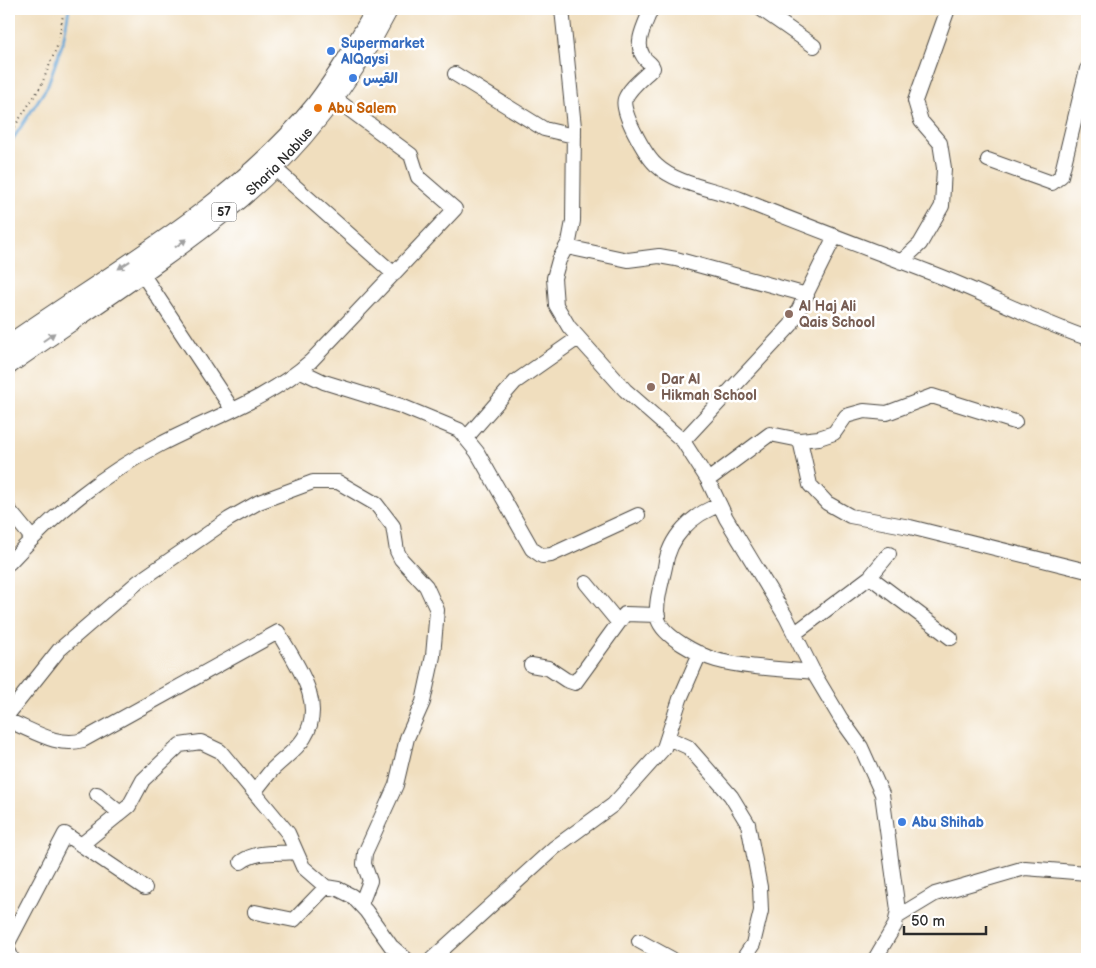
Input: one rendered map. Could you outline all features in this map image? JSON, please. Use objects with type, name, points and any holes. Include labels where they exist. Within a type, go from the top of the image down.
[{"type":"main road","name":"Sharia Nablus","points":[[9,344],[215,202],[249,172],[314,106],[334,79],[376,9]]},
{"type":"main road","name":"Sharia Nablus","points":[[9,365],[226,211],[273,167],[304,136],[334,98],[366,53],[389,9]]},
{"type":"street","points":[[562,9],[574,136],[573,227],[567,247],[556,268],[554,296],[560,314],[578,338],[625,390],[683,441],[708,480],[720,505],[841,719],[861,747],[882,794],[897,918],[892,932],[875,959]]},
{"type":"street","points":[[651,9],[640,37],[640,45],[641,54],[652,63],[653,68],[630,91],[624,103],[624,108],[651,159],[661,169],[698,186],[734,197],[834,238],[935,274],[1043,323],[1087,338]]},
{"type":"street","points":[[761,9],[814,46]]},
{"type":"street","points":[[900,262],[920,244],[942,206],[944,168],[940,143],[921,121],[915,101],[948,9]]},
{"type":"street","points":[[988,160],[1052,183],[1057,181],[1061,176],[1087,69]]},
{"type":"street","points":[[455,74],[544,129],[574,136]]},
{"type":"street","points":[[9,563],[69,503],[100,479],[162,444],[290,380],[301,371],[455,209],[418,177],[411,155],[334,98]]},
{"type":"street","points":[[273,167],[394,274]]},
{"type":"street","points":[[683,441],[791,325],[834,238]]},
{"type":"street","points":[[567,247],[628,260],[659,256],[676,259],[807,296]]},
{"type":"street","points":[[141,272],[232,409]]},
{"type":"street","points":[[467,437],[515,382],[578,338]]},
{"type":"street","points":[[301,371],[324,382],[402,406],[459,430],[467,437],[536,554],[551,555],[638,515]]},
{"type":"street","points":[[708,480],[770,434],[800,440],[834,433],[846,416],[864,411],[887,412],[932,396],[1015,422]]},
{"type":"street","points":[[800,440],[810,485],[827,503],[850,516],[910,526],[1087,572]]},
{"type":"street","points":[[9,712],[59,650],[138,582],[229,519],[259,502],[313,482],[330,481],[346,486],[376,504],[393,526],[397,551],[401,559],[426,586],[437,610],[433,656],[423,702],[408,738],[396,785],[365,853],[364,864],[370,881],[361,904]]},
{"type":"street","points":[[720,505],[696,517],[678,535],[670,547],[658,615],[662,627],[671,637],[722,661],[814,672]]},
{"type":"street","points":[[9,510],[32,538]]},
{"type":"street","points":[[794,634],[870,577],[889,554]]},
{"type":"street","points":[[870,577],[951,638]]},
{"type":"street","points":[[586,583],[618,622]]},
{"type":"street","points":[[531,665],[548,668],[566,680],[575,683],[591,664],[625,614],[658,615]]},
{"type":"street","points":[[9,721],[57,741],[75,743],[278,632],[310,690],[312,707],[311,725],[304,739],[271,771],[254,792]]},
{"type":"street","points":[[432,959],[554,848],[613,805],[664,748],[680,700],[700,652]]},
{"type":"street","points":[[668,738],[688,747],[731,796],[748,824],[760,887],[761,912],[753,944],[742,959]]},
{"type":"street","points":[[81,845],[129,806],[143,780],[176,748],[186,743],[201,742],[220,751],[288,833],[303,867],[326,887],[345,891],[361,904],[386,940],[396,959]]},
{"type":"street","points":[[97,794],[120,813]]},
{"type":"street","points":[[10,952],[65,834],[145,888]]},
{"type":"street","points":[[241,862],[258,853],[296,852]]},
{"type":"street","points":[[897,918],[935,894],[1025,868],[1087,873]]},
{"type":"street","points":[[255,912],[294,920],[326,887]]},
{"type":"street","points":[[443,959],[475,918]]},
{"type":"street","points":[[386,940],[406,959]]},
{"type":"street","points":[[639,941],[672,959]]},
{"type":"path","points":[[9,135],[40,86],[58,44],[64,9]]},
{"type":"waterway","points":[[9,145],[47,87],[63,42],[69,9]]},
{"type":"place","name":"Supermarket AlQaysi","points":[[331,51]]},
{"type":"place","name":"القيس","points":[[353,78]]},
{"type":"place","name":"Abu Salem","points":[[318,108]]},
{"type":"place","name":"Al Haj Ali Qais School","points":[[789,314]]},
{"type":"place","name":"Dar Al Hikmah School","points":[[651,387]]},
{"type":"place","name":"Abu Shihab","points":[[902,822]]}]
